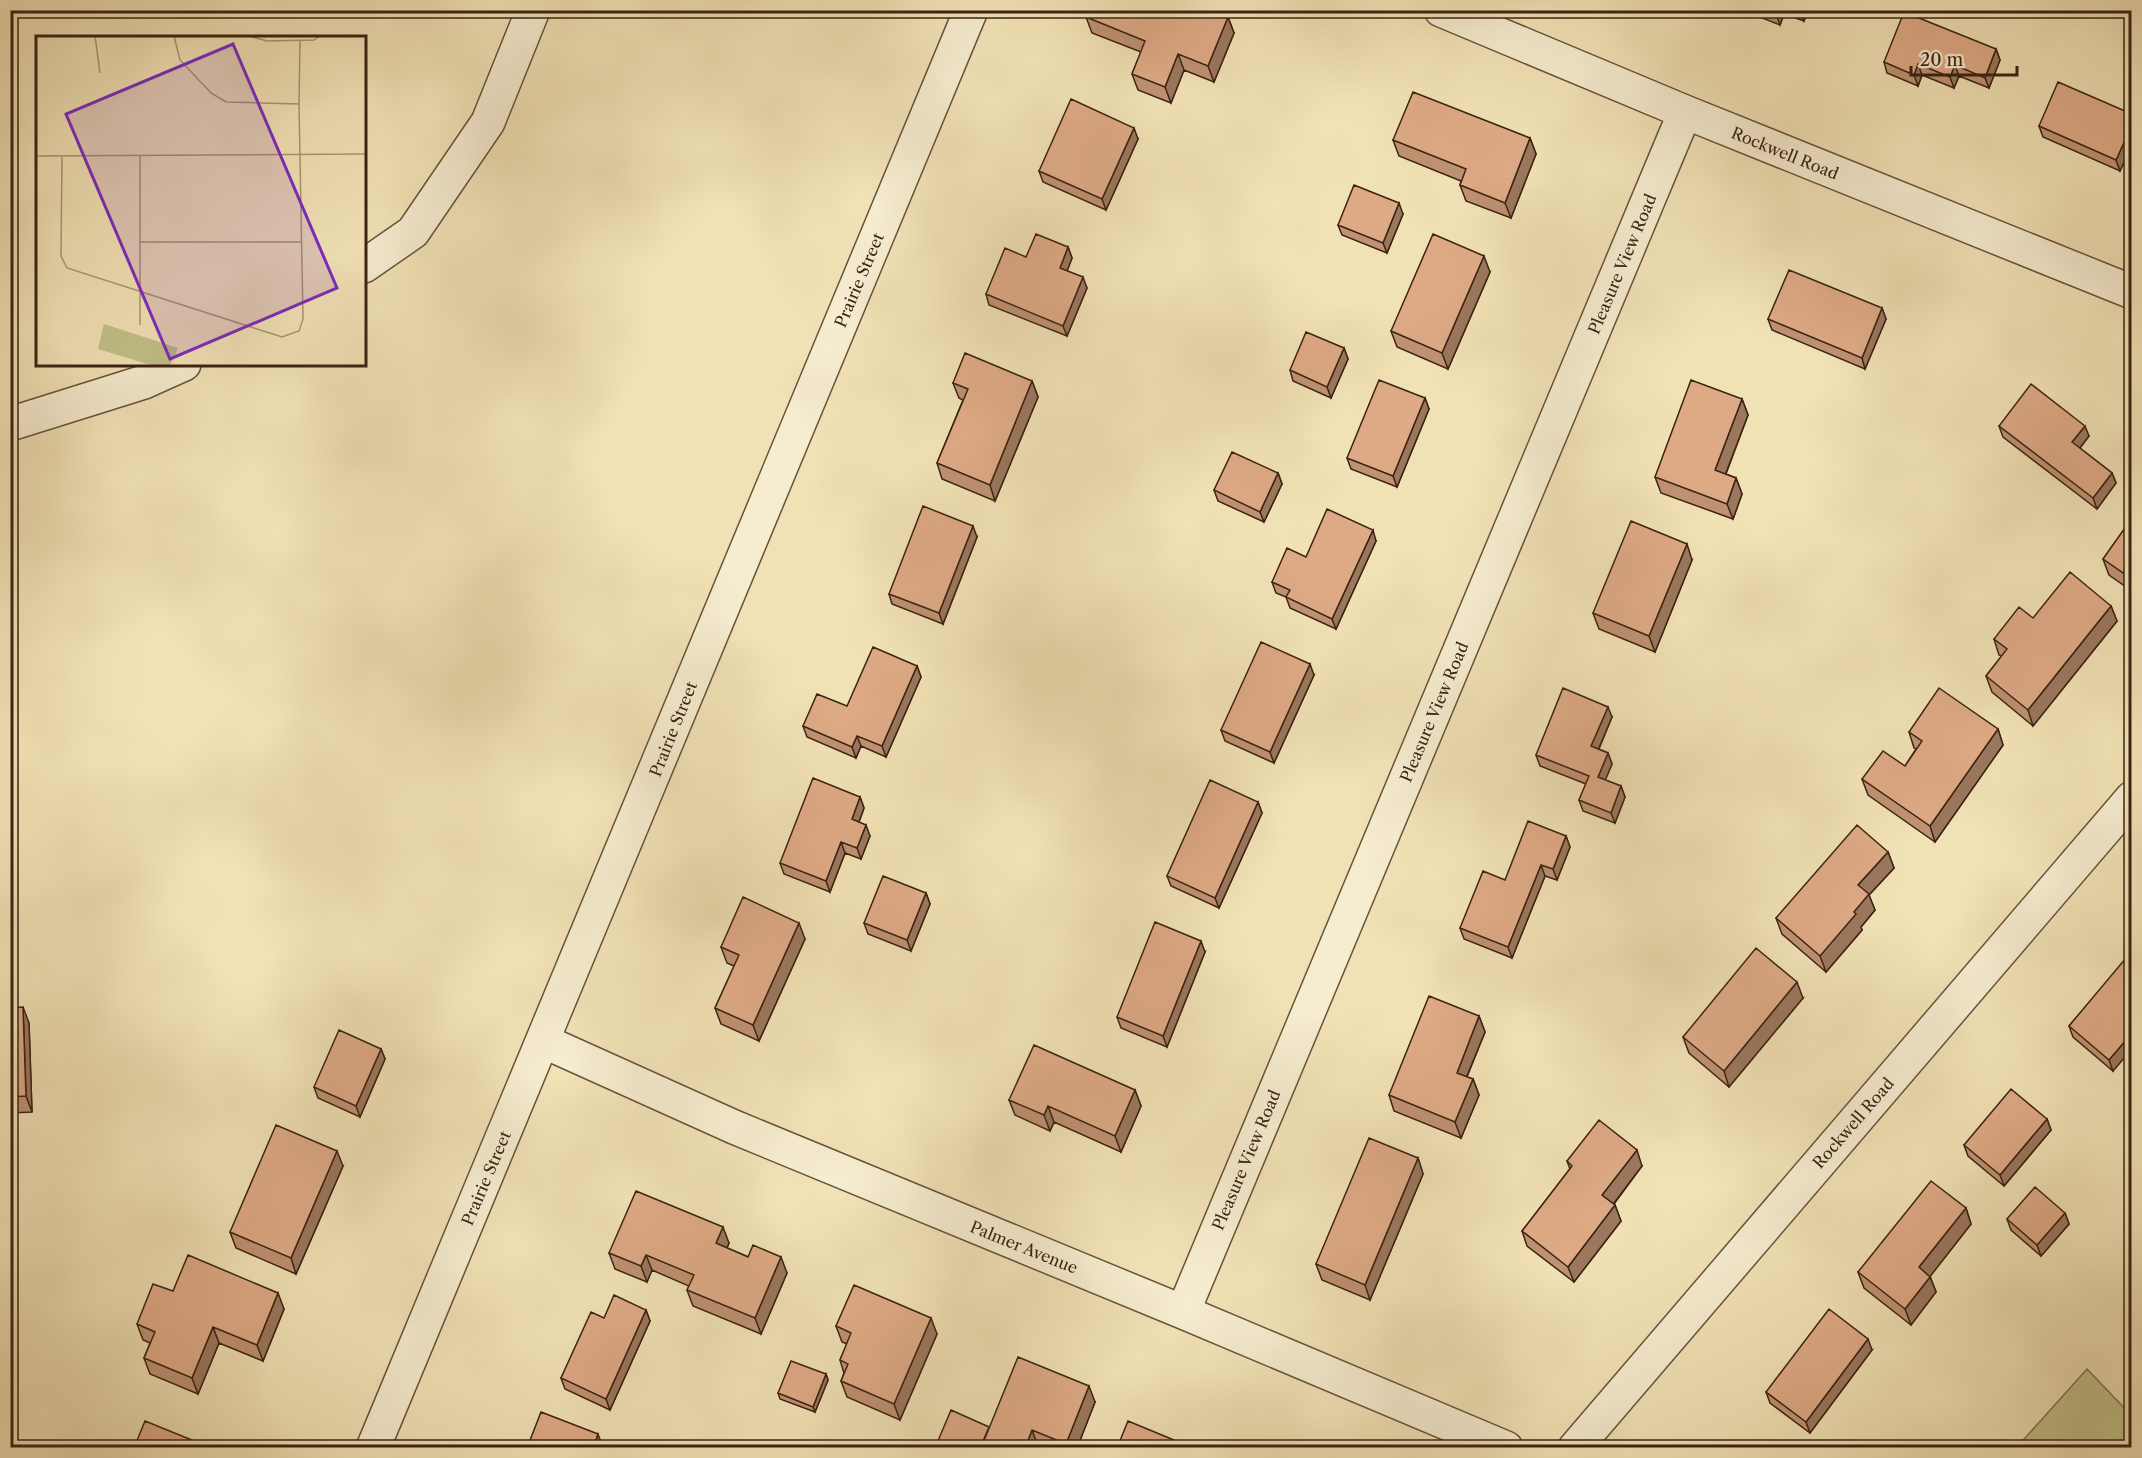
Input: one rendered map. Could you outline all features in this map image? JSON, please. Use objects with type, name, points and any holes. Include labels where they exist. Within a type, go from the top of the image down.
[{"type":"street","points":[[366,265],[413,232],[488,122],[533,10]]},
{"type":"street","name":"Prairie Street","points":[[373,1448],[971,10]]},
{"type":"street","name":"Rockwell Road","points":[[1441,10],[1685,112],[2132,292]]},
{"type":"street","name":"Pleasure View Road","points":[[1183,1312],[1685,112]]},
{"type":"street","points":[[10,424],[144,382],[180,366]]},
{"type":"street","name":"Rockwell Road","points":[[1575,1448],[2132,798]]},
{"type":"street","name":"Palmer Avenue","points":[[543,1041],[734,1127],[1506,1448]]},
{"type":"green space","points":[[2087,1369],[2131,1415],[2131,1447],[2017,1447]]},
{"type":"building","points":[[1089,10],[1212,10],[1228,17],[1208,66],[1178,54],[1165,87],[1132,74],[1145,41],[1086,17]]},
{"type":"building","points":[[1904,12],[1996,49],[1985,78],[1955,65],[1950,77],[1918,64],[1914,75],[1884,62]]},
{"type":"building","points":[[2058,82],[2132,114],[2132,125],[2116,160],[2039,126]]},
{"type":"building","points":[[1413,92],[1530,138],[1505,203],[1460,185],[1466,169],[1393,140]]},
{"type":"building","points":[[1071,99],[1134,128],[1102,199],[1039,171]]},
{"type":"building","points":[[1354,185],[1399,203],[1383,243],[1338,225]]},
{"type":"building","points":[[1036,234],[1068,247],[1060,268],[1083,277],[1063,326],[986,294],[1005,248],[1026,257]]},
{"type":"building","points":[[1433,234],[1484,256],[1442,353],[1391,331]]},
{"type":"building","points":[[1789,270],[1882,308],[1862,358],[1768,319]]},
{"type":"building","points":[[1306,332],[1344,348],[1327,387],[1290,370]]},
{"type":"building","points":[[965,353],[1032,381],[990,485],[937,463],[968,389],[953,383]]},
{"type":"building","points":[[1379,380],[1425,398],[1393,476],[1347,458]]},
{"type":"building","points":[[1691,380],[1742,399],[1715,470],[1736,478],[1727,504],[1655,477]]},
{"type":"building","points":[[2031,384],[2085,426],[2072,442],[2112,473],[2093,498],[1999,426]]},
{"type":"building","points":[[1232,452],[1278,473],[1260,512],[1214,490]]},
{"type":"building","points":[[923,506],[973,526],[939,613],[889,594]]},
{"type":"building","points":[[1327,509],[1373,530],[1332,619],[1286,597],[1290,590],[1272,582],[1287,548],[1306,557]]},
{"type":"building","points":[[2132,518],[2132,579],[2103,559]]},
{"type":"building","points":[[1631,521],[1687,544],[1649,636],[1593,613]]},
{"type":"building","points":[[2070,572],[2111,606],[2028,710],[1986,676],[2007,649],[1994,639],[2019,607],[2033,618]]},
{"type":"building","points":[[1261,642],[1310,664],[1270,752],[1221,730]]},
{"type":"building","points":[[873,647],[917,666],[882,746],[857,736],[852,747],[803,726],[817,694],[847,706]]},
{"type":"building","points":[[1563,688],[1608,707],[1591,746],[1608,753],[1598,777],[1621,786],[1611,813],[1579,800],[1589,776],[1536,755]]},
{"type":"building","points":[[1939,688],[1998,729],[1930,826],[1862,779],[1883,751],[1905,766],[1922,741],[1909,732]]},
{"type":"building","points":[[813,778],[860,797],[852,819],[866,825],[857,848],[841,842],[826,881],[780,863]]},
{"type":"building","points":[[1210,780],[1258,802],[1215,898],[1167,876]]},
{"type":"building","points":[[1528,821],[1566,836],[1553,869],[1541,865],[1508,947],[1460,928],[1483,871],[1505,880]]},
{"type":"building","points":[[1857,825],[1888,852],[1858,885],[1869,894],[1854,912],[1856,914],[1820,956],[1776,918]]},
{"type":"building","points":[[883,876],[926,893],[907,940],[864,923]]},
{"type":"building","points":[[743,897],[799,923],[753,1025],[715,1008],[739,955],[721,947]]},
{"type":"building","points":[[1155,922],[1201,941],[1163,1036],[1117,1017]]},
{"type":"building","points":[[1756,948],[1797,982],[1724,1071],[1683,1037]]},
{"type":"building","points":[[2131,952],[2132,1033],[2109,1060],[2069,1026]]},
{"type":"building","points":[[1429,996],[1479,1016],[1457,1073],[1473,1079],[1455,1122],[1389,1095]]},
{"type":"building","points":[[23,1007],[26,1096],[10,1097],[10,1008]]},
{"type":"building","points":[[339,1030],[381,1049],[356,1106],[314,1087]]},
{"type":"building","points":[[1034,1045],[1135,1090],[1115,1136],[1048,1106],[1044,1115],[1009,1100]]},
{"type":"building","points":[[2011,1089],[2047,1119],[2000,1175],[1964,1145]]},
{"type":"building","points":[[1599,1120],[1637,1150],[1602,1195],[1615,1205],[1568,1267],[1522,1231],[1572,1166],[1567,1161]]},
{"type":"building","points":[[276,1125],[337,1151],[291,1258],[230,1232]]},
{"type":"building","points":[[1369,1138],[1418,1158],[1365,1285],[1316,1264]]},
{"type":"building","points":[[1931,1181],[1966,1208],[1919,1267],[1930,1277],[1905,1309],[1858,1272]]},
{"type":"building","points":[[2035,1187],[2065,1213],[2037,1245],[2007,1219]]},
{"type":"building","points":[[636,1191],[723,1227],[716,1243],[748,1257],[753,1245],[781,1257],[755,1318],[687,1290],[694,1275],[646,1255],[641,1266],[609,1253]]},
{"type":"building","points":[[188,1255],[278,1293],[257,1345],[213,1327],[192,1378],[144,1358],[155,1332],[137,1324],[153,1284],[173,1291]]},
{"type":"building","points":[[854,1285],[931,1318],[894,1404],[841,1381],[848,1364],[840,1360],[851,1333],[836,1326]]},
{"type":"building","points":[[614,1295],[646,1310],[606,1399],[561,1378],[591,1312],[604,1318]]},
{"type":"building","points":[[1829,1309],[1868,1339],[1806,1422],[1766,1392]]},
{"type":"building","points":[[1018,1357],[1089,1386],[1066,1444],[1032,1430],[1025,1448],[981,1448]]},
{"type":"building","points":[[791,1361],[826,1374],[813,1407],[778,1393]]},
{"type":"building","points":[[951,1410],[989,1427],[980,1448],[935,1448]]},
{"type":"building","points":[[541,1412],[598,1434],[593,1448],[527,1448]]},
{"type":"building","points":[[145,1421],[204,1445],[203,1448],[134,1448]]},
{"type":"building","points":[[1128,1421],[1186,1445],[1185,1448],[1117,1448]]}]
